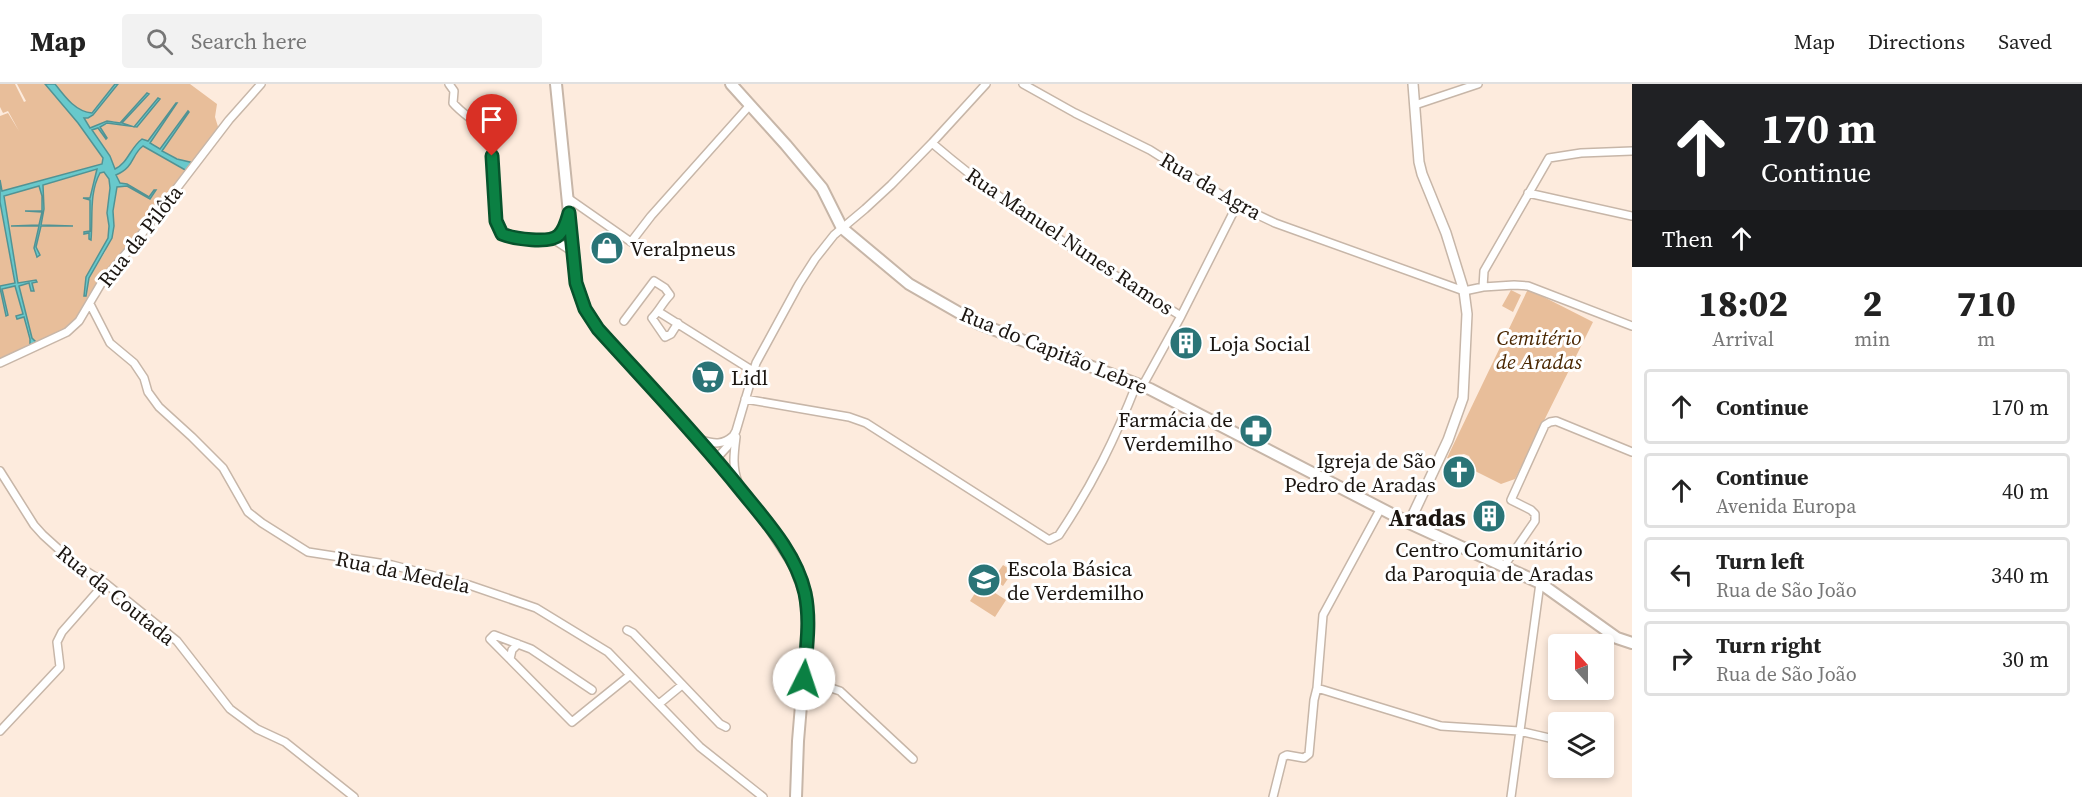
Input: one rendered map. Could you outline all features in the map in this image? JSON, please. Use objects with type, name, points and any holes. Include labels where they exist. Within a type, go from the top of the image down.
[{"type":"main road","points":[[556,84],[576,283],[585,309],[598,329],[700,439],[767,522],[794,564],[805,592],[808,622],[798,741],[796,797]]},
{"type":"main road","name":"Rua do Capitão Lebre","points":[[731,84],[822,188],[842,228],[909,284],[976,323],[1140,384],[1408,523],[1540,583],[1617,638],[1632,643]]},
{"type":"street","name":"Rua da Pilôta","points":[[0,363],[67,332],[80,321],[102,282],[229,120],[261,84]]},
{"type":"street","points":[[449,84],[454,90],[453,103],[488,136],[498,227],[502,234],[517,239],[553,239],[573,252]]},
{"type":"street","points":[[741,490],[734,473],[734,451],[736,431],[745,399],[753,371],[799,284],[834,235],[865,209],[932,143],[986,84]]},
{"type":"street","name":"Rua da Agra","points":[[1023,84],[1150,150],[1237,206],[1275,223],[1464,291]]},
{"type":"street","points":[[1408,523],[1448,440],[1463,398],[1467,314],[1464,291],[1446,233],[1422,174],[1413,84]]},
{"type":"street","points":[[1415,105],[1478,84]]},
{"type":"street","points":[[567,198],[631,242],[658,208],[750,105]]},
{"type":"street","name":"Rua Manuel Nunes Ramos","points":[[932,143],[968,174],[1020,212],[1181,316]]},
{"type":"street","points":[[1483,287],[1484,271],[1549,158],[1581,153],[1632,151]]},
{"type":"street","points":[[1528,193],[1632,216]]},
{"type":"street","points":[[745,399],[849,417],[866,423],[1049,540],[1059,535],[1096,476],[1140,384],[1181,316],[1237,206]]},
{"type":"street","points":[[553,239],[565,226],[569,213]]},
{"type":"street","points":[[1442,282],[1460,277]]},
{"type":"street","points":[[624,321],[654,281],[665,288],[670,295],[652,318],[665,337],[671,334],[678,323]]},
{"type":"street","points":[[1464,291],[1483,287],[1528,286],[1632,326]]},
{"type":"street","name":"Rua da Medela","points":[[90,304],[110,343],[134,363],[144,378],[148,392],[159,407],[223,468],[248,512],[262,523],[308,552],[392,565],[469,585],[536,608],[608,652],[707,754],[763,797]]},
{"type":"street","points":[[658,312],[753,371]]},
{"type":"street","points":[[1504,566],[1535,521],[1535,514],[1531,510],[1511,500],[1545,425],[1556,421],[1632,452]]},
{"type":"street","points":[[700,439],[711,444],[722,442],[736,431]]},
{"type":"street","points":[[716,459],[727,447],[736,431]]},
{"type":"street","points":[[716,459],[734,451]]},
{"type":"street","name":"Rua da Coutada","points":[[0,471],[34,525],[43,535],[75,564],[105,583],[177,641],[230,709],[257,729],[285,742],[354,797]]},
{"type":"street","points":[[1273,797],[1283,758],[1287,755],[1304,758],[1309,754],[1323,615],[1381,508]]},
{"type":"street","points":[[0,731],[60,667],[57,642],[62,632],[105,583]]},
{"type":"street","points":[[1511,797],[1540,583]]},
{"type":"street","points":[[627,630],[633,633],[720,724],[726,727]]},
{"type":"street","points":[[591,690],[531,649],[494,634],[490,639],[572,722],[629,676]]},
{"type":"street","points":[[510,659],[512,650],[518,644]]},
{"type":"street","points":[[804,679],[840,691],[913,759]]},
{"type":"street","points":[[659,704],[682,685]]},
{"type":"street","points":[[1317,688],[1441,726],[1519,731],[1548,738]]},
{"type":"green space","points":[[0,84],[15,84],[24,102],[26,101],[17,84],[45,84],[78,123],[103,158],[102,164],[2,191],[0,116],[8,113],[19,131],[8,111],[3,113],[0,107]]},
{"type":"green space","points":[[55,84],[115,84],[91,113],[76,107]]},
{"type":"green space","points":[[118,84],[190,84],[217,104],[215,117],[219,130],[194,163],[161,151],[188,111],[159,150],[149,143],[177,104],[148,142],[115,169],[110,156],[91,130],[98,128],[107,138],[100,127],[110,123],[131,126],[121,123],[148,94],[120,123],[112,121],[90,128],[83,117],[93,115]],"holes":[[[159,99],[137,127],[134,127]]]},
{"type":"green space","points":[[143,146],[186,170],[76,319],[66,329],[37,343],[32,338],[18,285],[29,283],[34,291],[32,283],[36,280],[18,283],[4,196],[39,186],[42,211],[25,210],[42,212],[39,225],[11,225],[39,226],[35,248],[40,255],[36,247],[41,226],[73,226],[41,225],[44,209],[43,185],[97,169],[90,199],[83,198],[90,200],[90,231],[84,232],[90,233],[90,240],[91,198],[98,176],[104,172],[109,179],[110,188],[107,212],[108,238],[95,260],[89,278],[105,252],[114,226],[113,211],[117,186],[127,186],[148,197],[127,184],[120,183],[116,175]]},
{"type":"green space","points":[[0,202],[15,284],[0,286]]},
{"type":"green space","points":[[15,286],[23,314],[17,319],[24,316],[30,346],[0,359],[0,288],[7,315],[2,288]]},
{"type":"green space","name":"Cemitério de Aradas","points":[[1528,289],[1593,322],[1515,479],[1501,484],[1473,470],[1474,465],[1469,456],[1456,455],[1452,460],[1447,458]]},
{"type":"green space","points":[[1511,290],[1521,295],[1513,312],[1502,306]]},
{"type":"green space","points":[[1003,565],[1013,571],[1003,586],[993,579]]},
{"type":"green space","points":[[981,584],[1006,600],[995,617],[970,601]]},
{"type":"water","points":[[45,84],[55,84],[76,107],[92,113],[115,84],[118,84],[93,115],[84,118],[90,128],[107,121],[120,123],[147,93],[149,94],[122,123],[132,126],[107,123],[100,127],[106,139],[98,128],[92,130],[110,156],[115,169],[123,163],[142,139],[148,141],[177,103],[150,143],[160,149],[188,111],[162,151],[177,159],[194,163],[187,171],[143,146],[136,153],[130,165],[116,175],[120,183],[127,184],[149,197],[156,190],[150,199],[127,186],[117,187],[112,238],[89,278],[86,296],[84,296],[86,277],[108,238],[107,213],[110,188],[109,179],[104,172],[100,173],[94,189],[91,240],[89,233],[84,234],[90,231],[90,200],[83,198],[90,198],[97,169],[43,185],[44,209],[41,225],[73,226],[41,226],[36,247],[40,255],[37,257],[34,248],[39,226],[11,226],[39,225],[42,212],[25,211],[42,211],[39,186],[4,196],[18,283],[36,280],[37,282],[32,283],[34,291],[31,291],[29,283],[19,286],[32,338],[37,343],[30,346],[24,317],[17,319],[16,316],[23,314],[15,286],[2,289],[8,315],[6,316],[0,288],[0,286],[15,283],[0,202],[0,180],[2,191],[102,164],[103,158],[78,123]]},
{"type":"water","points":[[158,98],[160,99],[137,127],[134,127]]},
{"type":"place","name":"Veralpneus","points":[[607,248]]},
{"type":"place","name":"Loja Social","points":[[1186,343]]},
{"type":"place","name":"Lidl","points":[[708,377]]},
{"type":"place","name":"Farmácia de Verdemilho","points":[[1256,431]]},
{"type":"place","name":"Igreja de São Pedro de Aradas","points":[[1459,472]]},
{"type":"place","name":"Centro Comunitário da Paroquia de Aradas","points":[[1489,516]]},
{"type":"place","name":"Escola Básica de Verdemilho","points":[[984,580]]},
{"type":"district","name":"Aradas","points":[[1427,517]]},
{"type":"route","points":[[492,156],[496,221],[502,234],[517,239],[553,239],[565,226],[569,213],[576,283],[585,309],[598,329],[700,439],[767,522],[794,564],[805,592],[808,622],[804,679]]}]
